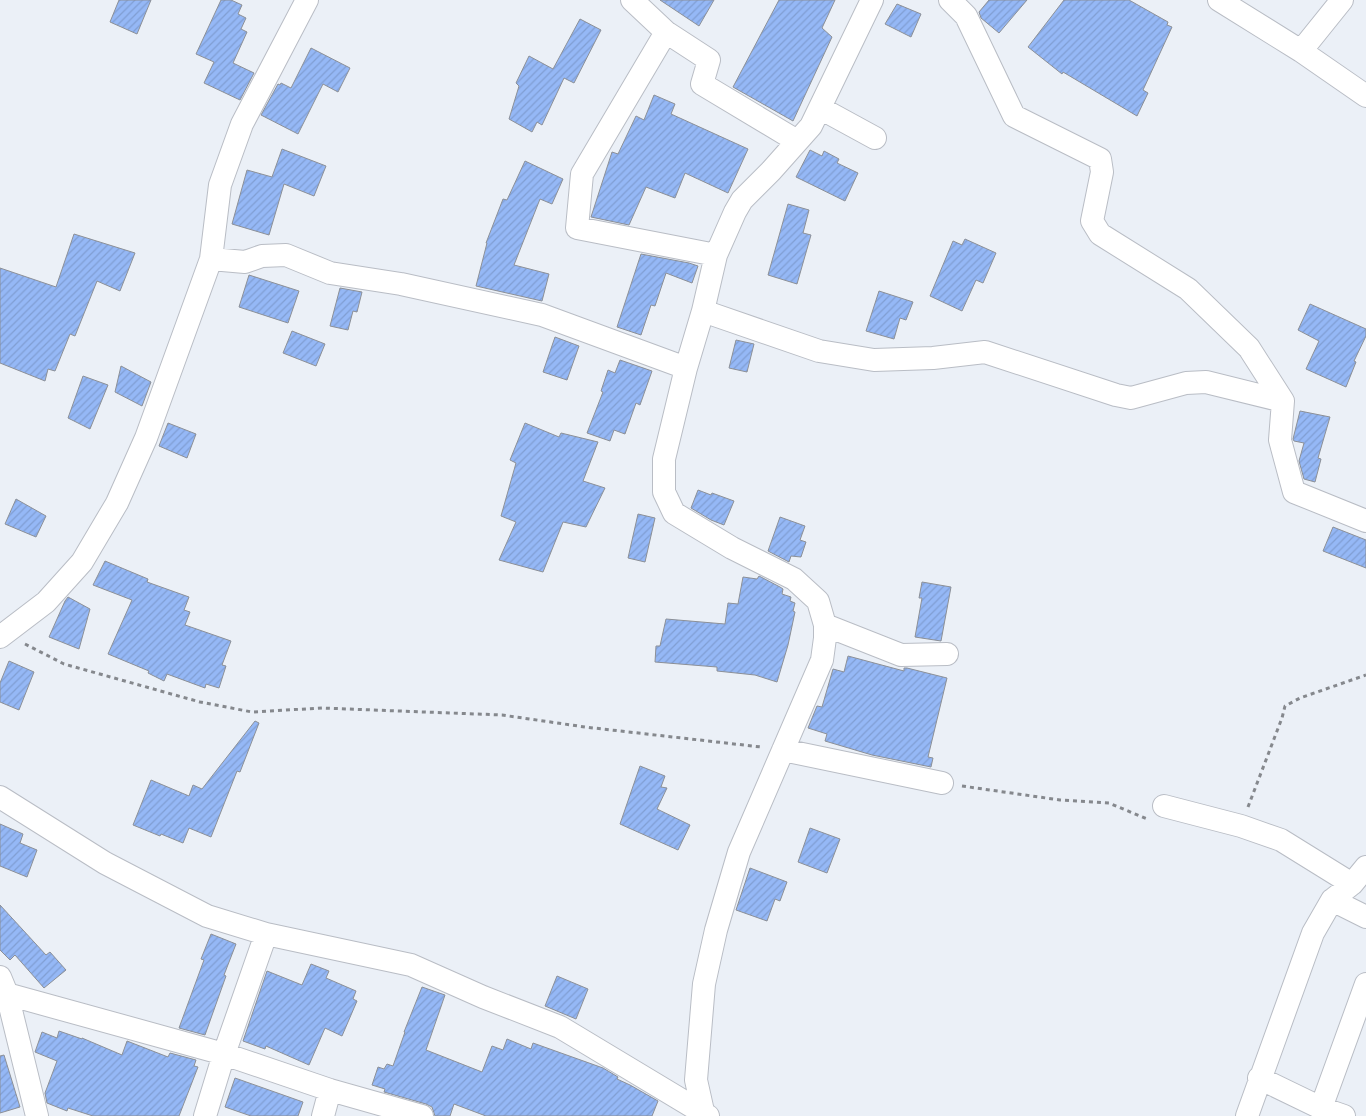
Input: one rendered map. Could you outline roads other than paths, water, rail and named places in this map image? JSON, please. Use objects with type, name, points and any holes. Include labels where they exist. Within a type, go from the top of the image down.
[{"type":"street","points":[[2,635],[46,602],[82,562],[117,503],[146,438],[210,260],[220,185],[242,124],[307,0]]},
{"type":"street","points":[[632,0],[666,32],[709,60],[702,84],[797,142]]},
{"type":"street","points":[[705,1115],[696,1080],[704,984],[716,930],[739,852],[822,660],[825,625],[818,601],[794,580],[732,548],[674,513],[664,492],[664,459],[716,255],[742,200],[811,126],[872,0]]},
{"type":"street","points":[[950,0],[966,16],[1014,116],[1100,158],[1102,172],[1092,221],[1100,234],[1188,289],[1250,348],[1283,401],[1280,440],[1294,492],[1366,521]]},
{"type":"street","points":[[1219,0],[1302,50],[1366,96]]},
{"type":"street","points":[[1302,50],[1342,0]]},
{"type":"street","points":[[666,32],[582,174],[577,228],[716,255]]},
{"type":"street","points":[[820,108],[875,138]]},
{"type":"street","points":[[210,260],[245,262],[262,256],[286,255],[330,273],[402,284],[542,315],[686,368]]},
{"type":"street","points":[[703,311],[820,351],[874,360],[933,358],[985,352],[1116,395],[1131,398],[1186,383],[1206,382],[1283,401]]},
{"type":"street","points":[[825,625],[901,655],[947,654]]},
{"type":"street","points":[[783,750],[942,783]]},
{"type":"street","points":[[0,797],[104,863],[207,916],[266,934],[410,965],[560,1027],[705,1115]]},
{"type":"street","points":[[1164,806],[1241,826],[1281,840],[1359,876],[1332,900],[1313,933],[1247,1116]]},
{"type":"street","points":[[1332,900],[1366,917]]},
{"type":"street","points":[[205,1116],[224,1054],[266,934]]},
{"type":"street","points":[[1322,1108],[1366,984]]},
{"type":"street","points":[[3,986],[224,1054],[330,1090],[422,1116]]},
{"type":"street","points":[[3,986],[37,1116]]},
{"type":"street","points":[[1260,1078],[1322,1108],[1344,1116]]},
{"type":"street","points":[[323,1116],[330,1090]]}]
